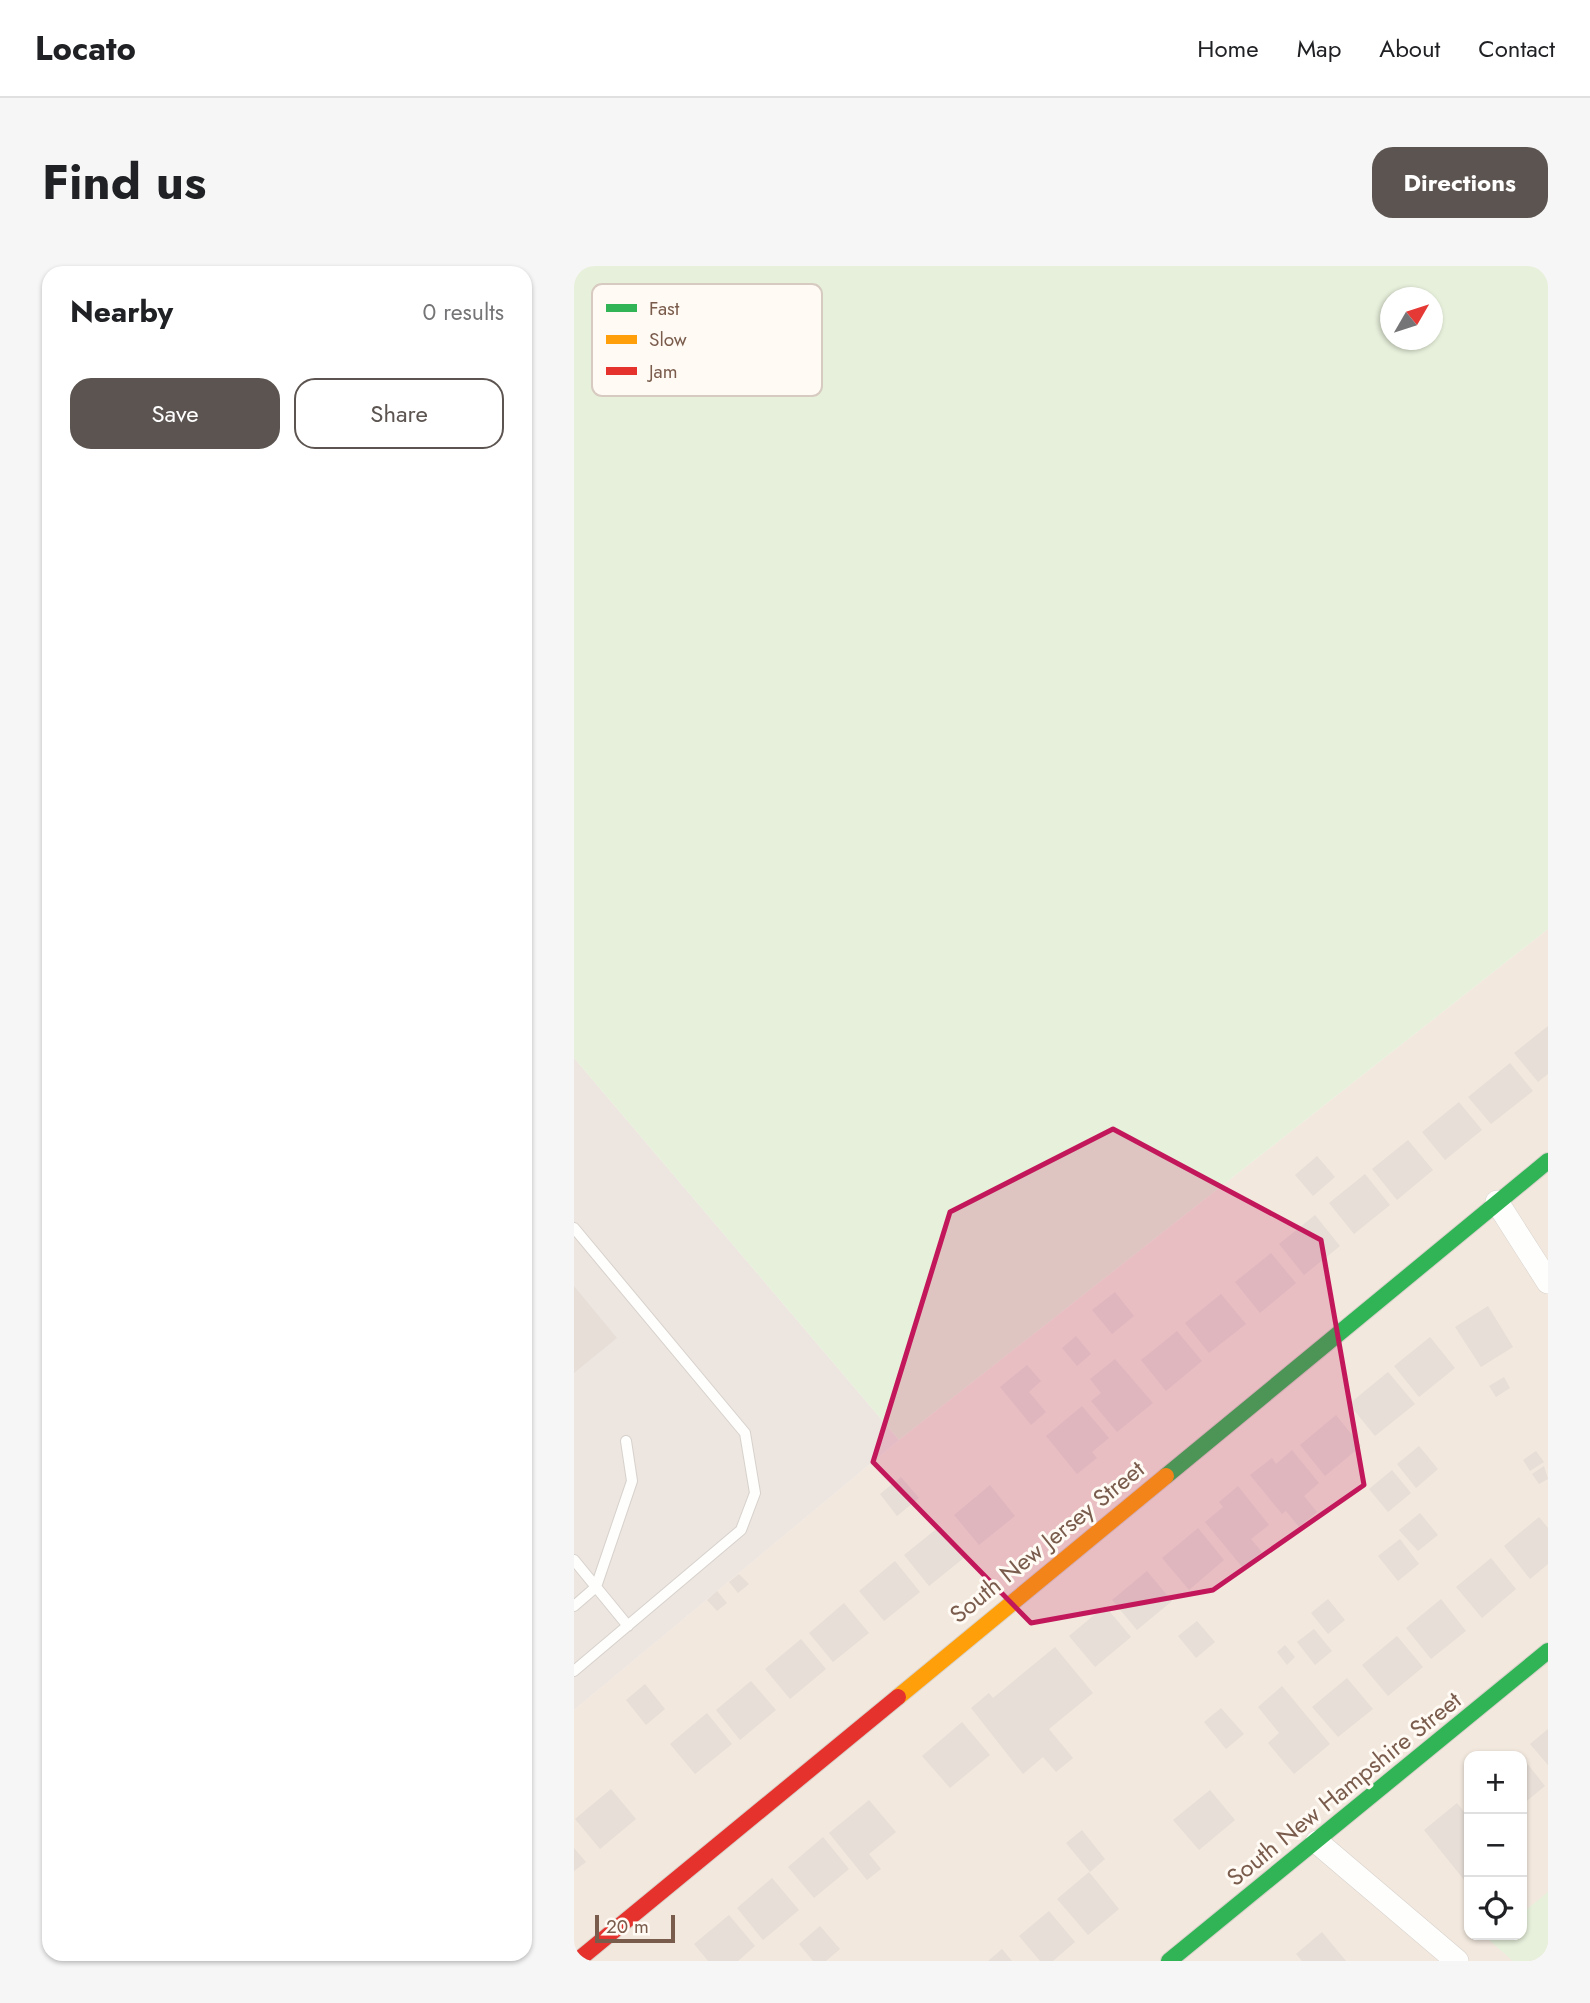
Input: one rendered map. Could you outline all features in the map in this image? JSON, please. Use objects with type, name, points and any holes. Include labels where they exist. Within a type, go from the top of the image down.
[{"type":"street","name":"South New Jersey Street","points":[[577,1961],[1548,1161]]},
{"type":"street","points":[[1497,1202],[1548,1282]]},
{"type":"street","name":"South New Hampshire Street","points":[[1169,1961],[1548,1651]]},
{"type":"street","points":[[1317,1842],[1457,1961]]},
{"type":"lane","points":[[574,1228],[745,1433],[755,1493],[741,1530],[574,1671]]},
{"type":"lane","points":[[574,1606],[596,1587],[632,1481],[626,1441]]},
{"type":"lane","points":[[574,1560],[628,1626]]},
{"type":"highlighted area","points":[[1113,1129],[1321,1240],[1364,1485],[1213,1590],[1031,1623],[873,1462],[950,1212]]},
{"type":"shaded area","points":[[1548,929],[1548,1961],[574,1961],[574,1710],[899,1440]]},
{"type":"shaded area","points":[[574,1058],[899,1440],[574,1710]]},
{"type":"green space","points":[[574,266],[1548,266],[1548,929],[899,1440],[574,1058]]},
{"type":"green space","points":[[1548,1892],[1548,1961],[1513,1961],[1489,1940],[1527,1940],[1527,1909]]},
{"type":"building","points":[[1548,1026],[1548,1074],[1538,1082],[1514,1053]]},
{"type":"building","points":[[1510,1063],[1533,1091],[1491,1124],[1468,1097]]},
{"type":"building","points":[[1459,1102],[1482,1130],[1445,1160],[1422,1132]]},
{"type":"building","points":[[1408,1140],[1433,1170],[1397,1200],[1372,1169]]},
{"type":"building","points":[[1317,1156],[1335,1177],[1313,1196],[1295,1175]]},
{"type":"building","points":[[1365,1174],[1390,1205],[1354,1234],[1329,1203]]},
{"type":"building","points":[[1315,1215],[1340,1246],[1304,1275],[1279,1244]]},
{"type":"building","points":[[1271,1253],[1296,1283],[1260,1313],[1235,1282]]},
{"type":"building","points":[[574,1286],[617,1338],[574,1373]]},
{"type":"building","points":[[1115,1292],[1134,1316],[1112,1334],[1092,1310]]},
{"type":"building","points":[[1221,1294],[1246,1324],[1209,1353],[1185,1323]]},
{"type":"building","points":[[1488,1306],[1513,1347],[1481,1367],[1455,1327]]},
{"type":"building","points":[[1177,1331],[1202,1361],[1166,1391],[1141,1360]]},
{"type":"building","points":[[1076,1336],[1091,1354],[1077,1366],[1062,1348]]},
{"type":"building","points":[[1430,1337],[1455,1368],[1419,1397],[1394,1366]]},
{"type":"building","points":[[1115,1359],[1153,1403],[1117,1432],[1091,1401],[1101,1393],[1090,1379]]},
{"type":"building","points":[[1027,1365],[1041,1381],[1029,1392],[1046,1412],[1031,1425],[1000,1387]]},
{"type":"building","points":[[1388,1372],[1415,1404],[1375,1436],[1349,1404]]},
{"type":"building","points":[[1504,1377],[1510,1388],[1496,1397],[1489,1386]]},
{"type":"building","points":[[1082,1406],[1109,1438],[1092,1452],[1097,1458],[1077,1474],[1046,1436]]},
{"type":"building","points":[[1336,1415],[1361,1446],[1325,1476],[1300,1445]]},
{"type":"building","points":[[1419,1446],[1438,1469],[1416,1488],[1397,1464]]},
{"type":"building","points":[[1292,1450],[1319,1483],[1304,1496],[1317,1512],[1299,1527],[1286,1511],[1282,1514],[1250,1475],[1272,1458],[1276,1464]]},
{"type":"building","points":[[1536,1451],[1544,1462],[1530,1471],[1523,1460]]},
{"type":"building","points":[[1544,1466],[1548,1479],[1539,1484],[1532,1474]]},
{"type":"building","points":[[1392,1470],[1411,1493],[1388,1512],[1369,1489]]},
{"type":"building","points":[[901,1477],[919,1498],[897,1516],[880,1494]]},
{"type":"building","points":[[990,1485],[1015,1516],[979,1545],[954,1515]]},
{"type":"building","points":[[1238,1486],[1269,1525],[1251,1539],[1262,1552],[1243,1568],[1205,1522],[1223,1507],[1219,1502]]},
{"type":"building","points":[[1420,1513],[1438,1535],[1418,1551],[1399,1530]]},
{"type":"building","points":[[1539,1517],[1548,1528],[1548,1564],[1530,1579],[1504,1546]]},
{"type":"building","points":[[940,1526],[965,1557],[929,1586],[904,1555]]},
{"type":"building","points":[[1198,1528],[1224,1560],[1189,1590],[1162,1558]]},
{"type":"building","points":[[1400,1539],[1419,1564],[1398,1581],[1378,1556]]},
{"type":"building","points":[[1491,1558],[1516,1589],[1482,1618],[1456,1587]]},
{"type":"building","points":[[895,1561],[920,1592],[884,1621],[859,1591]]},
{"type":"building","points":[[1147,1571],[1172,1601],[1137,1630],[1112,1600]]},
{"type":"building","points":[[739,1574],[749,1584],[738,1593],[729,1582]]},
{"type":"building","points":[[717,1591],[727,1603],[717,1611],[707,1600]]},
{"type":"building","points":[[1328,1599],[1345,1620],[1328,1634],[1311,1613]]},
{"type":"building","points":[[1441,1599],[1466,1631],[1431,1659],[1406,1628]]},
{"type":"building","points":[[844,1603],[869,1633],[833,1662],[809,1633]]},
{"type":"building","points":[[1105,1606],[1131,1637],[1095,1667],[1069,1636]]},
{"type":"building","points":[[1197,1621],[1215,1642],[1196,1658],[1178,1636]]},
{"type":"building","points":[[1314,1629],[1332,1651],[1315,1665],[1297,1642]]},
{"type":"building","points":[[1397,1636],[1423,1667],[1388,1696],[1362,1665]]},
{"type":"building","points":[[801,1639],[826,1669],[790,1699],[765,1669]]},
{"type":"building","points":[[1285,1645],[1295,1657],[1287,1665],[1277,1652]]},
{"type":"building","points":[[1055,1647],[1093,1693],[1049,1729],[1073,1758],[1056,1772],[1043,1757],[1023,1774],[971,1708],[989,1693],[993,1698]]},
{"type":"building","points":[[1347,1678],[1373,1709],[1338,1737],[1312,1707]]},
{"type":"building","points":[[751,1681],[776,1710],[740,1740],[716,1710]]},
{"type":"building","points":[[645,1684],[665,1709],[646,1725],[626,1700]]},
{"type":"building","points":[[1282,1686],[1330,1744],[1294,1774],[1268,1743],[1279,1733],[1258,1707]]},
{"type":"building","points":[[1221,1708],[1244,1734],[1226,1749],[1204,1722]]},
{"type":"building","points":[[707,1713],[732,1744],[695,1774],[670,1744]]},
{"type":"building","points":[[962,1722],[990,1755],[950,1788],[922,1756]]},
{"type":"building","points":[[1548,1729],[1548,1765],[1530,1744]]},
{"type":"building","points":[[1527,1763],[1545,1786],[1527,1801]]},
{"type":"building","points":[[611,1789],[636,1819],[600,1849],[575,1819]]},
{"type":"building","points":[[1210,1790],[1235,1820],[1199,1850],[1173,1820]]},
{"type":"building","points":[[869,1800],[896,1832],[869,1854],[881,1869],[867,1880],[829,1833]]},
{"type":"building","points":[[1457,1803],[1464,1812],[1464,1880],[1424,1830]]},
{"type":"building","points":[[1082,1830],[1105,1859],[1090,1872],[1066,1843]]},
{"type":"building","points":[[823,1837],[849,1869],[814,1898],[788,1867]]},
{"type":"building","points":[[574,1848],[586,1862],[574,1871]]},
{"type":"building","points":[[1089,1872],[1119,1909],[1088,1935],[1057,1899]]},
{"type":"building","points":[[772,1878],[799,1910],[763,1940],[737,1908]]},
{"type":"building","points":[[1049,1911],[1075,1942],[1053,1961],[1040,1961],[1019,1936]]},
{"type":"building","points":[[729,1915],[755,1946],[738,1961],[708,1961],[694,1944]]},
{"type":"building","points":[[820,1926],[840,1949],[826,1961],[813,1961],[799,1944]]},
{"type":"building","points":[[1322,1932],[1346,1961],[1302,1961],[1296,1954]]},
{"type":"building","points":[[1002,1949],[1012,1961],[988,1961]]},
{"type":"traffic: fast","points":[[1166,1476],[1548,1161]]},
{"type":"traffic: fast","points":[[1169,1961],[1548,1651]]},
{"type":"traffic: slow","points":[[898,1697],[1166,1476]]},
{"type":"traffic: jam","points":[[577,1961],[898,1697]]}]
